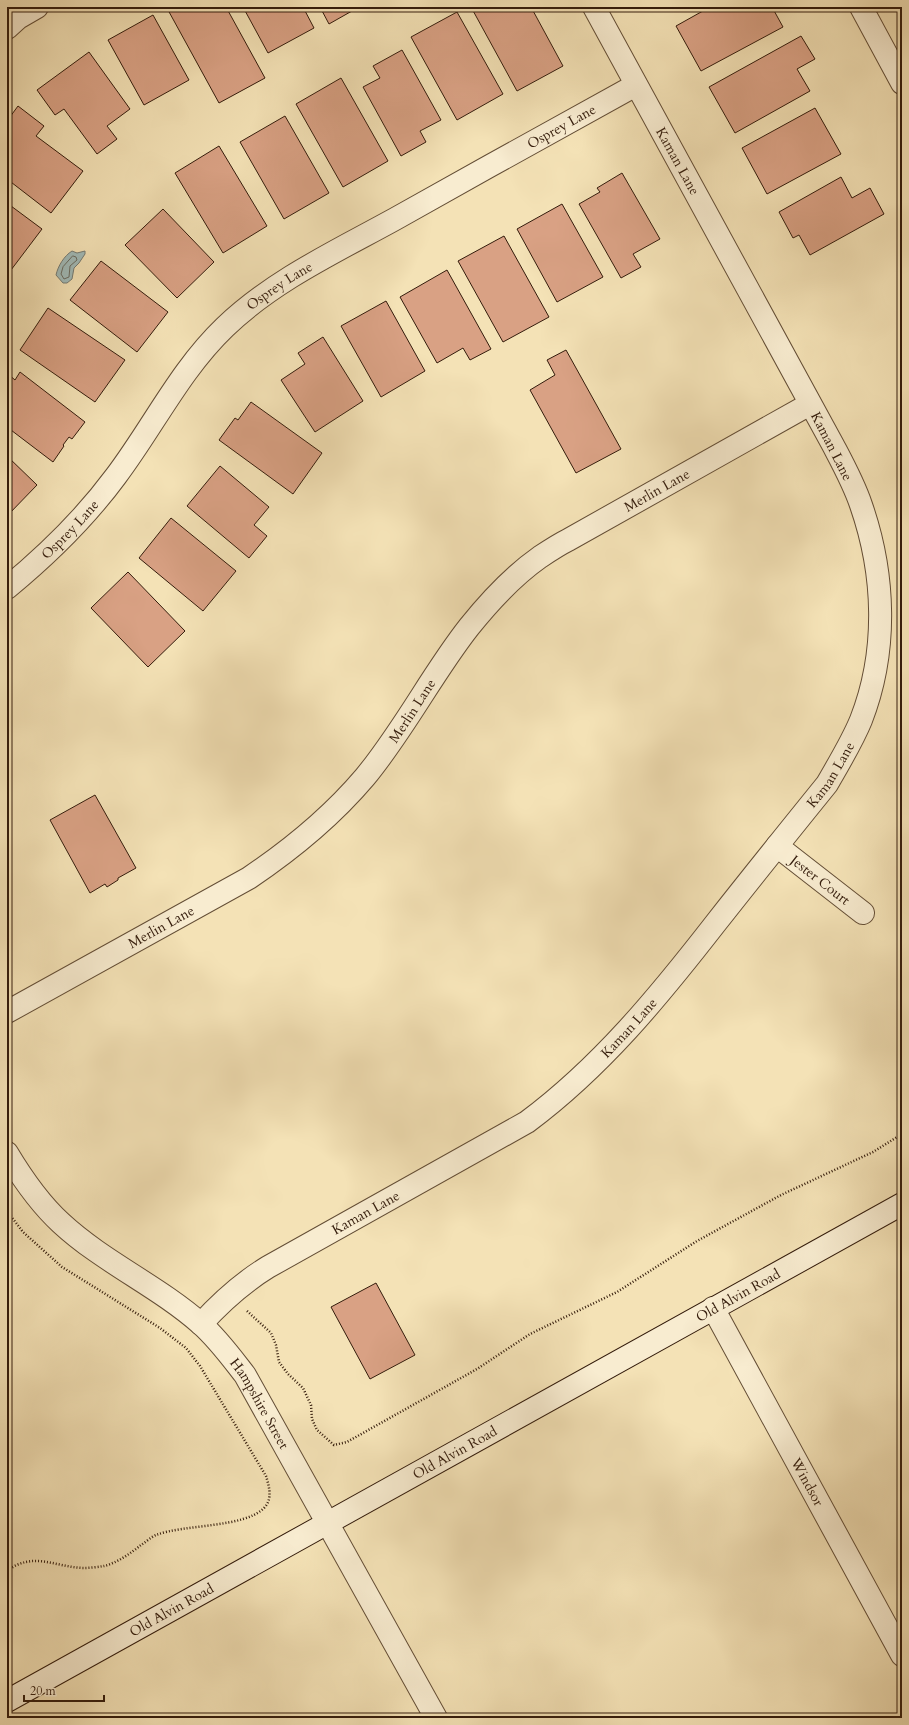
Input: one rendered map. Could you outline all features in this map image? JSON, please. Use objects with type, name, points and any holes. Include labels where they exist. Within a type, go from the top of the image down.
[{"type":"street","points":[[7,28],[18,18],[36,7]]},
{"type":"street","name":"Kaman Lane","points":[[201,1324],[230,1294],[248,1280],[268,1267],[527,1122],[555,1101],[586,1073],[644,1011],[683,965],[826,784],[845,754],[861,719],[872,683],[879,648],[880,613],[878,582],[872,542],[861,504],[846,470],[594,7]]},
{"type":"street","points":[[861,7],[902,81]]},
{"type":"street","name":"Osprey Lane","points":[[7,588],[44,555],[84,515],[116,476],[168,398],[198,358],[224,328],[248,306],[309,266],[636,85]]},
{"type":"street","name":"Merlin Lane","points":[[7,1012],[249,878],[275,861],[304,838],[334,810],[365,777],[406,721],[468,628],[516,577],[539,558],[574,536],[810,404]]},
{"type":"street","name":"Jester Court","points":[[778,846],[863,913]]},
{"type":"street","name":"Hampshire Street","points":[[7,1153],[26,1183],[60,1222],[91,1247],[181,1308],[201,1324],[225,1349],[245,1375],[436,1718]]},
{"type":"street","name":"Old Alvin Road","points":[[7,1701],[329,1524],[713,1308],[902,1204]]},
{"type":"street","name":"Windsor","points":[[713,1308],[902,1655]]},
{"type":"path","points":[[230,1294],[271,1333],[276,1345],[279,1362],[288,1374],[303,1388],[311,1405],[312,1419],[317,1430],[334,1444],[347,1442],[477,1368],[530,1334],[617,1292],[697,1241],[782,1195],[873,1152],[902,1134]]},
{"type":"path","points":[[7,1211],[23,1232],[62,1267],[160,1328],[186,1348],[204,1372],[266,1476],[270,1489],[269,1499],[265,1507],[256,1514],[241,1520],[179,1529],[155,1535],[132,1552],[106,1566],[83,1568],[43,1561],[26,1561],[7,1571]]},
{"type":"water","points":[[72,251],[77,253],[85,251],[85,254],[74,268],[72,279],[67,283],[63,283],[56,275],[64,258]]},
{"type":"building","points":[[173,7],[226,7],[265,78],[219,103],[168,10]]},
{"type":"building","points":[[243,7],[303,7],[314,28],[268,53]]},
{"type":"building","points":[[320,7],[359,7],[329,24]]},
{"type":"building","points":[[471,7],[531,7],[563,66],[517,91]]},
{"type":"building","points":[[710,7],[772,7],[783,27],[701,71],[676,26]]},
{"type":"building","points":[[457,12],[503,94],[457,120],[411,37]]},
{"type":"building","points":[[153,15],[189,80],[144,105],[108,40]]},
{"type":"building","points":[[801,36],[815,59],[797,69],[810,91],[735,133],[709,87]]},
{"type":"building","points":[[402,50],[441,120],[420,131],[426,142],[401,156],[363,87],[380,78],[373,66]]},
{"type":"building","points":[[89,52],[130,109],[107,126],[117,139],[97,154],[64,109],[55,115],[37,90]]},
{"type":"building","points":[[341,78],[388,161],[343,187],[296,104]]},
{"type":"building","points":[[18,106],[44,126],[36,136],[83,171],[51,213],[7,179],[7,121]]},
{"type":"building","points":[[815,108],[841,154],[767,194],[742,148]]},
{"type":"building","points":[[285,116],[329,193],[284,219],[240,142]]},
{"type":"building","points":[[219,146],[267,226],[223,253],[175,173]]},
{"type":"building","points":[[622,173],[660,239],[633,254],[641,267],[621,278],[579,204],[600,192],[597,188]]},
{"type":"building","points":[[841,177],[852,198],[870,188],[884,214],[810,255],[799,235],[793,238],[779,212]]},
{"type":"building","points":[[7,203],[42,229],[11,270],[7,267]]},
{"type":"building","points":[[562,204],[603,277],[557,302],[517,229]]},
{"type":"building","points":[[163,209],[214,262],[177,298],[125,245]]},
{"type":"building","points":[[504,236],[549,317],[503,342],[458,261]]},
{"type":"building","points":[[101,261],[168,312],[137,352],[70,300]]},
{"type":"building","points":[[447,270],[491,349],[470,360],[463,348],[437,363],[400,297]]},
{"type":"building","points":[[386,301],[425,371],[381,397],[341,326]]},
{"type":"building","points":[[48,308],[125,360],[95,402],[20,350]]},
{"type":"building","points":[[323,337],[363,401],[315,432],[281,380],[305,364],[298,353]]},
{"type":"building","points":[[566,350],[621,449],[576,473],[530,390],[555,375],[547,360]]},
{"type":"building","points":[[20,372],[85,422],[72,439],[69,437],[53,462],[7,427],[7,376],[8,374],[15,380]]},
{"type":"building","points":[[251,402],[322,453],[293,494],[219,440],[235,418],[238,420]]},
{"type":"building","points":[[7,456],[37,485],[7,516]]},
{"type":"building","points":[[220,466],[269,507],[254,525],[267,536],[249,558],[187,506]]},
{"type":"building","points":[[171,518],[236,571],[203,611],[139,558]]},
{"type":"building","points":[[128,572],[185,631],[148,667],[91,608]]},
{"type":"building","points":[[95,795],[136,868],[118,878],[118,880],[107,887],[105,884],[90,893],[50,820]]},
{"type":"building","points":[[376,1283],[415,1355],[370,1379],[331,1307]]}]
